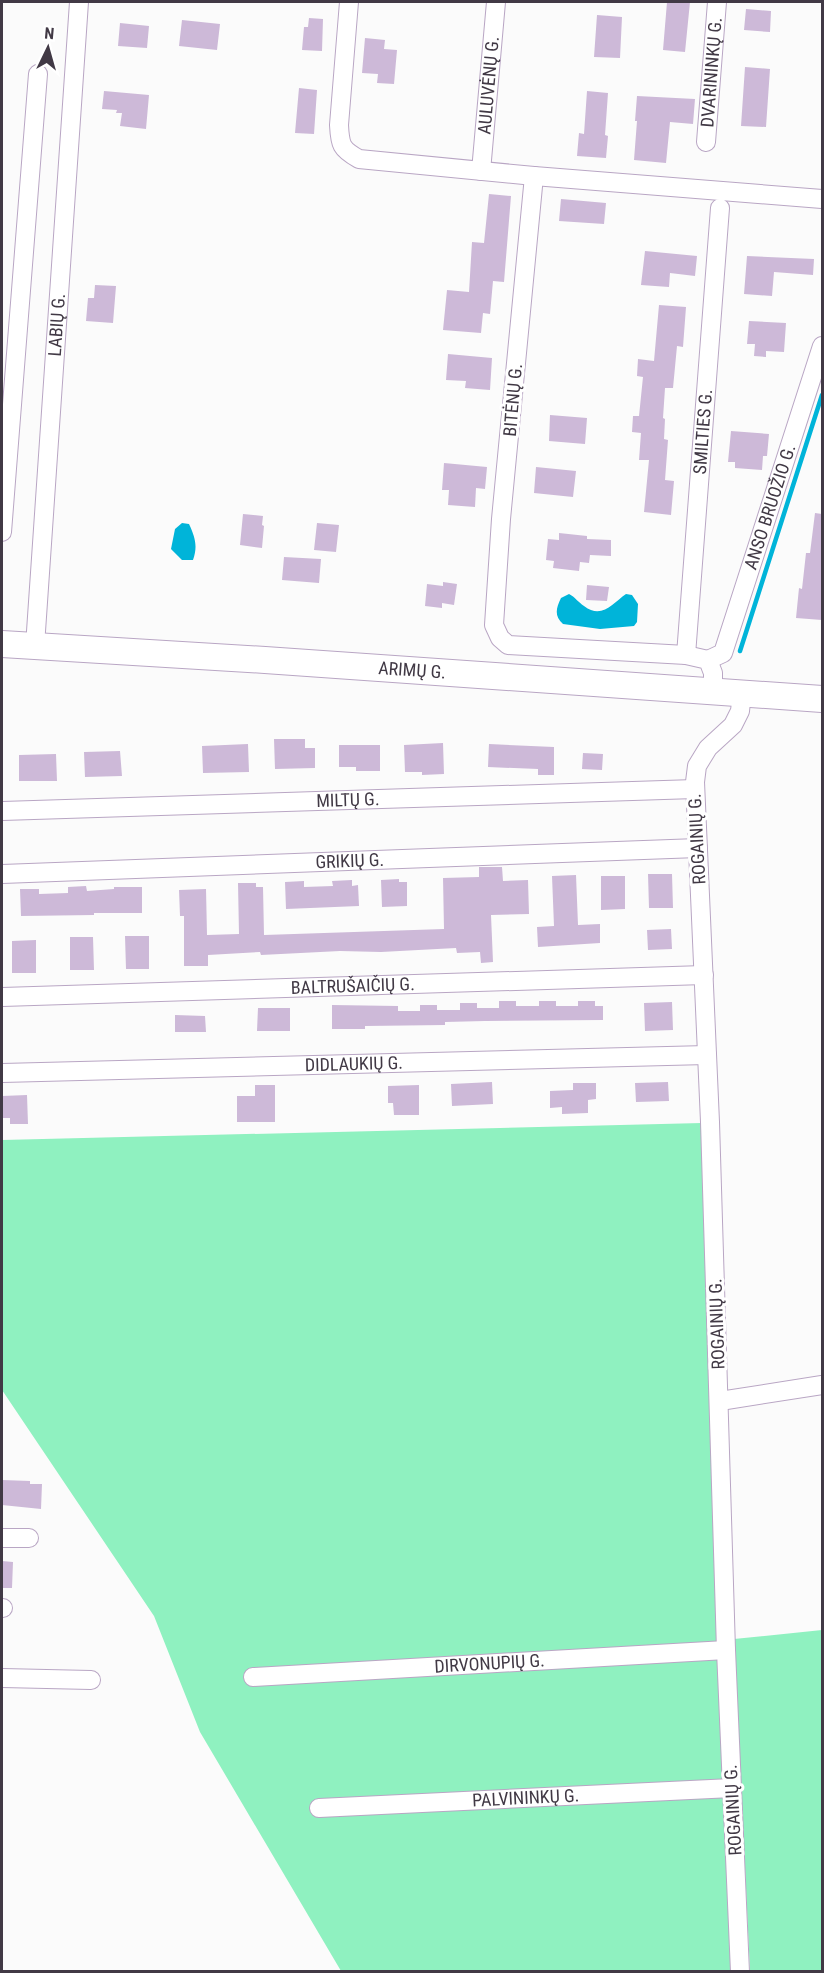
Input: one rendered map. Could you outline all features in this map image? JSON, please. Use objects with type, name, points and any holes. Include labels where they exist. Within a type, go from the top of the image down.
[{"type":"main road","name":"ARIMŲ G.","points":[[2,644],[822,699]]},
{"type":"street","name":"LABIŲ G.","points":[[35,646],[79,2]]},
{"type":"street","points":[[349,2],[339,125],[340,144],[348,153],[359,159],[534,176],[822,199]]},
{"type":"street","name":"AULUVĖNŲ G.","points":[[481,171],[496,2]]},
{"type":"street","name":"DVARININKŲ G.","points":[[706,142],[717,2]]},
{"type":"street","points":[[2,532],[38,74]]},
{"type":"street","name":"BITĖNŲ G.","points":[[534,176],[501,519],[494,625],[500,638],[508,645],[686,655]]},
{"type":"street","name":"SMILTIES G.","points":[[686,655],[720,208]]},
{"type":"street","name":"ANSO BRUOŽIO G.","points":[[708,660],[723,652],[822,346]]},
{"type":"street","points":[[686,655],[708,660],[713,673],[713,691]]},
{"type":"street","name":"ROGAINIŲ G.","points":[[741,1971],[726,1650],[720,1401],[695,789],[697,766],[708,748],[733,725],[740,711],[742,693]]},
{"type":"street","name":"MILTŲ G.","points":[[2,811],[695,789]]},
{"type":"street","name":"GRIKIŲ G.","points":[[2,874],[698,848]]},
{"type":"street","name":"BALTRUŠAIČIŲ G.","points":[[2,997],[704,975]]},
{"type":"street","name":"DIDLAUKIŲ G.","points":[[2,1074],[707,1055]]},
{"type":"street","points":[[720,1401],[822,1385]]},
{"type":"street","points":[[2,1538],[29,1538]]},
{"type":"street","name":"DIRVONUPIŲ G.","points":[[253,1677],[726,1650]]},
{"type":"street","points":[[2,1678],[91,1680]]},
{"type":"street","name":"PALVININKŲ G.","points":[[319,1808],[732,1788]]},
{"type":"green space","points":[[702,1123],[736,1971],[341,1971],[200,1732],[154,1616],[2,1390],[2,1140]]},
{"type":"green space","points":[[822,1630],[822,1971],[750,1971],[734,1639]]},
{"type":"water","points":[[182,523],[189,524],[194,537],[196,546],[193,560],[182,560],[171,549],[175,529]]},
{"type":"water","points":[[569,594],[590,610],[596,611],[607,609],[626,594],[632,595],[638,604],[637,622],[634,626],[600,629],[563,624],[558,618],[557,609],[561,598]]},
{"type":"building","points":[[667,2],[690,2],[685,52],[663,50]]},
{"type":"building","points":[[746,9],[771,11],[770,32],[744,30]]},
{"type":"building","points":[[597,15],[622,17],[620,58],[594,57]]},
{"type":"building","points":[[309,18],[323,19],[322,51],[302,50],[304,27],[308,27]]},
{"type":"building","points":[[182,20],[220,24],[217,50],[179,46]]},
{"type":"building","points":[[120,23],[149,26],[147,48],[118,46]]},
{"type":"building","points":[[365,38],[385,40],[384,49],[397,50],[394,84],[377,83],[378,74],[362,73]]},
{"type":"building","points":[[745,67],[770,69],[766,127],[741,126]]},
{"type":"building","points":[[299,88],[317,90],[314,134],[295,133]]},
{"type":"building","points":[[104,91],[149,95],[146,129],[120,126],[122,113],[116,113],[117,110],[102,109]]},
{"type":"building","points":[[587,91],[608,93],[606,158],[577,156],[579,133],[584,134]]},
{"type":"building","points":[[637,96],[695,99],[693,124],[670,122],[666,163],[634,160]]},
{"type":"building","points":[[489,194],[511,196],[504,282],[493,281],[490,314],[483,313],[481,333],[443,330],[447,290],[469,292],[472,242],[484,243]]},
{"type":"building","points":[[561,199],[606,203],[604,224],[559,221]]},
{"type":"building","points":[[645,251],[697,256],[695,276],[670,273],[669,287],[641,285]]},
{"type":"building","points":[[747,256],[814,259],[813,275],[774,272],[772,296],[744,294]]},
{"type":"building","points":[[95,285],[116,286],[113,323],[86,321],[88,298],[94,298]]},
{"type":"building","points":[[659,305],[686,307],[683,347],[677,346],[673,388],[665,388],[664,439],[668,440],[665,480],[674,481],[671,515],[644,512],[649,460],[639,460],[641,433],[632,432],[633,416],[639,416],[643,377],[637,376],[638,359],[654,361]]},
{"type":"building","points":[[749,321],[786,323],[784,352],[766,351],[766,357],[754,356],[755,344],[747,344]]},
{"type":"building","points":[[448,354],[492,358],[490,390],[465,388],[466,381],[446,380]]},
{"type":"building","points":[[550,415],[587,418],[585,444],[549,441]]},
{"type":"building","points":[[731,431],[769,434],[767,456],[763,456],[762,470],[735,468],[735,462],[728,462]]},
{"type":"building","points":[[444,463],[487,467],[485,489],[476,488],[475,507],[448,505],[449,490],[442,490]]},
{"type":"building","points":[[536,467],[576,471],[573,497],[534,493]]},
{"type":"building","points":[[815,513],[822,514],[822,620],[796,618],[799,588],[802,589],[806,553],[810,553]]},
{"type":"building","points":[[243,514],[263,516],[262,548],[240,545]]},
{"type":"building","points":[[317,523],[339,525],[336,552],[314,550]]},
{"type":"building","points":[[559,533],[587,536],[587,539],[611,540],[611,556],[590,555],[589,563],[580,562],[579,571],[553,568],[554,561],[546,560],[548,539],[559,540]]},
{"type":"building","points":[[284,557],[321,559],[319,583],[282,580]]},
{"type":"building","points":[[443,582],[457,584],[454,605],[442,603],[442,608],[425,606],[427,584],[443,586]]},
{"type":"building","points":[[587,585],[609,587],[607,601],[586,600]]},
{"type":"building","points":[[274,739],[305,739],[305,748],[315,748],[315,768],[275,769]]},
{"type":"building","points":[[443,743],[444,774],[422,775],[422,772],[405,772],[404,745]]},
{"type":"building","points":[[248,744],[249,772],[203,773],[202,746]]},
{"type":"building","points":[[489,744],[554,747],[554,775],[538,775],[538,769],[488,767]]},
{"type":"building","points":[[339,745],[380,745],[380,771],[356,771],[356,767],[339,767]]},
{"type":"building","points":[[120,751],[122,776],[85,777],[84,752]]},
{"type":"building","points":[[583,753],[603,754],[602,770],[582,769]]},
{"type":"building","points":[[56,754],[57,781],[19,781],[19,755]]},
{"type":"building","points":[[479,867],[502,867],[503,881],[528,880],[529,914],[491,915],[493,962],[481,963],[480,952],[457,953],[456,948],[381,952],[340,951],[261,955],[260,952],[208,955],[208,966],[184,966],[184,916],[180,916],[179,890],[206,889],[207,935],[239,934],[238,883],[256,883],[256,887],[263,887],[264,935],[444,929],[443,878],[479,877]]},
{"type":"building","points":[[648,874],[672,874],[673,908],[649,908]]},
{"type":"building","points":[[576,875],[578,925],[600,924],[600,943],[538,947],[537,927],[554,926],[552,876]]},
{"type":"building","points":[[601,876],[625,876],[625,909],[601,910]]},
{"type":"building","points":[[399,879],[399,882],[407,882],[407,906],[382,907],[381,880]]},
{"type":"building","points":[[352,880],[352,886],[358,885],[359,906],[286,909],[285,882],[304,881],[304,887],[333,886],[332,881]]},
{"type":"building","points":[[86,886],[87,891],[114,889],[114,887],[142,887],[142,913],[21,916],[20,889],[39,889],[39,894],[68,893],[68,887]]},
{"type":"building","points":[[671,929],[672,949],[648,950],[647,930]]},
{"type":"building","points":[[125,936],[149,936],[149,969],[126,969]]},
{"type":"building","points":[[70,937],[93,937],[94,970],[70,970]]},
{"type":"building","points":[[36,940],[36,973],[12,973],[12,941]]},
{"type":"building","points":[[499,1001],[516,1001],[516,1006],[539,1006],[539,1001],[556,1001],[556,1006],[578,1006],[578,1001],[595,1001],[595,1006],[603,1006],[603,1020],[445,1022],[445,1025],[365,1026],[365,1029],[332,1029],[332,1005],[398,1006],[398,1011],[420,1011],[420,1005],[437,1005],[437,1010],[460,1010],[460,1003],[477,1003],[477,1008],[499,1008]]},
{"type":"building","points":[[672,1002],[673,1030],[645,1031],[644,1003]]},
{"type":"building","points":[[258,1008],[290,1008],[290,1031],[257,1031]]},
{"type":"building","points":[[175,1015],[205,1016],[206,1032],[175,1032]]},
{"type":"building","points":[[492,1082],[493,1104],[452,1106],[451,1084]]},
{"type":"building","points":[[668,1082],[669,1101],[636,1102],[635,1083]]},
{"type":"building","points":[[573,1083],[596,1083],[596,1099],[588,1100],[588,1113],[562,1114],[562,1107],[550,1108],[550,1091],[573,1090]]},
{"type":"building","points":[[255,1085],[275,1085],[275,1122],[237,1122],[237,1096],[255,1096]]},
{"type":"building","points":[[419,1085],[419,1115],[394,1115],[393,1103],[388,1103],[388,1086]]},
{"type":"building","points":[[27,1095],[28,1124],[10,1124],[10,1118],[2,1118],[2,1096]]},
{"type":"building","points":[[2,1480],[42,1484],[41,1509],[2,1505]]},
{"type":"building","points":[[2,1561],[13,1562],[12,1588],[2,1588]]},
{"type":"waterway","points":[[740,651],[822,395]]}]
